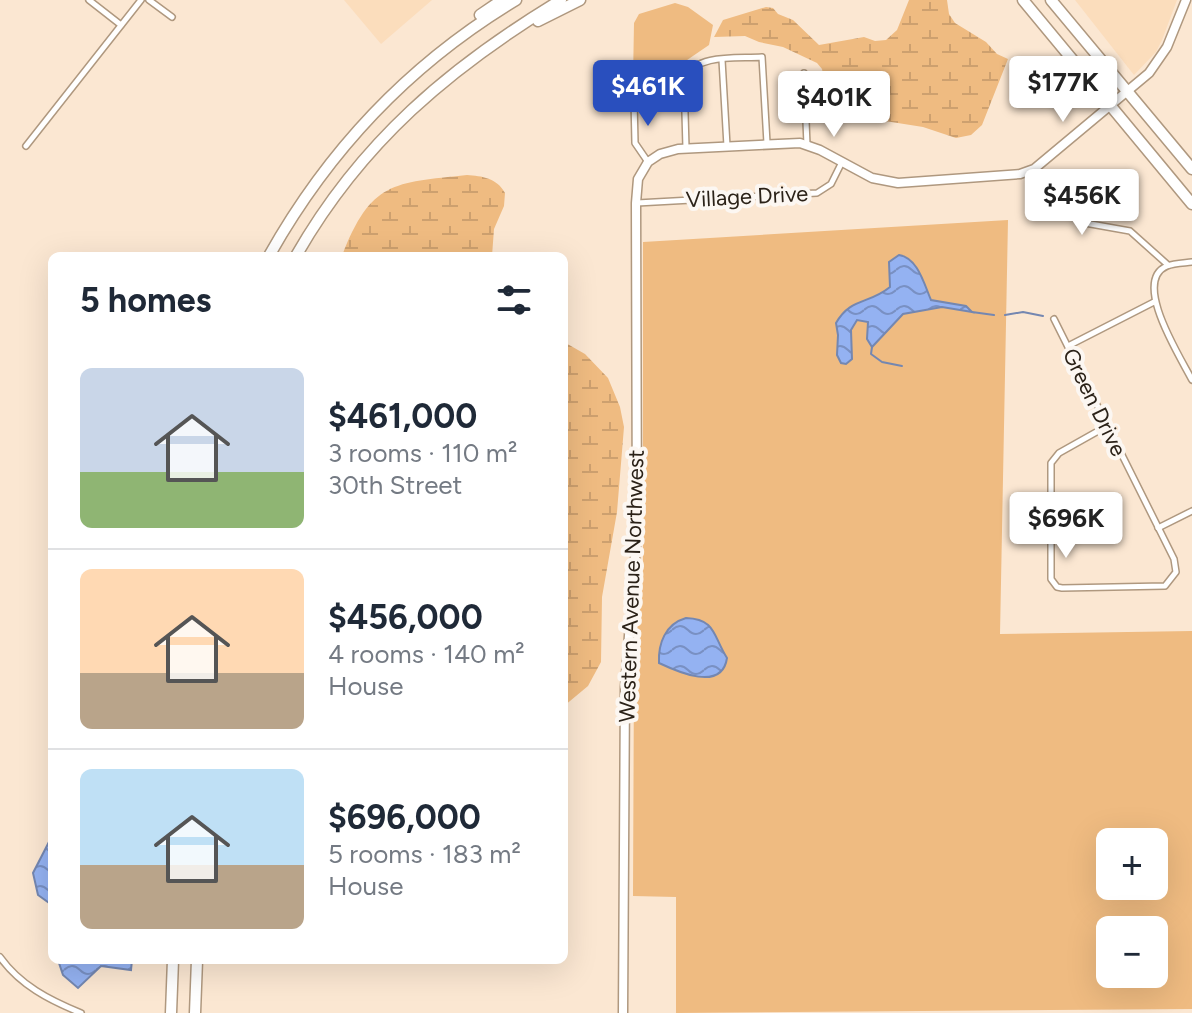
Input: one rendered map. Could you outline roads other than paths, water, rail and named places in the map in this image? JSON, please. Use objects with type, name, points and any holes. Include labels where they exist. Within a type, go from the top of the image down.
[{"type":"highway","points":[[271,252],[297,208],[364,122],[461,30],[502,0]]},
{"type":"highway","points":[[404,81],[457,39],[516,0]]},
{"type":"highway","points":[[299,252],[328,207],[373,150],[418,103],[483,50],[561,0]]},
{"type":"highway","points":[[483,50],[580,0]]},
{"type":"highway","points":[[1023,0],[1192,204]]},
{"type":"highway","points":[[1051,0],[1192,169]]},
{"type":"highway","points":[[171,1013],[173,964]]},
{"type":"highway","points":[[195,1013],[197,964]]},
{"type":"street","points":[[89,0],[121,25]]},
{"type":"street","points":[[26,146],[141,0]]},
{"type":"street","points":[[149,0],[172,17]]},
{"type":"street","points":[[634,99],[635,143],[648,162],[667,151],[767,143],[807,145],[872,178],[898,183],[1003,177],[1034,169],[1128,91],[1159,59],[1186,0]]},
{"type":"street","points":[[686,148],[684,78],[698,64],[762,57],[767,143]]},
{"type":"street","points":[[722,60],[727,146]]},
{"type":"street","points":[[804,73],[807,145]]},
{"type":"street","points":[[65,81],[73,87]]},
{"type":"street","name":"Western Avenue Northwest","points":[[623,1013],[625,677],[637,533],[636,203],[638,179],[648,162]]},
{"type":"street","name":"Village Drive","points":[[636,203],[817,193],[831,184],[842,162]]},
{"type":"street","points":[[1034,169],[1054,202],[1066,213],[1085,223],[1130,231],[1168,265]]},
{"type":"street","points":[[1192,262],[1168,265],[1157,278],[1154,302],[1192,380]]},
{"type":"street","points":[[1068,346],[1154,302]]},
{"type":"street","name":"Green Drive","points":[[1054,319],[1158,528],[1176,566],[1170,587],[1062,588],[1051,579],[1051,463],[1059,453],[1107,426]]},
{"type":"street","points":[[1158,528],[1192,511]]},
{"type":"street","points":[[0,957],[17,977],[33,989],[81,1013]]},
{"type":"water","points":[[899,255],[916,266],[931,300],[966,306],[972,312],[942,307],[903,314],[872,347],[867,339],[868,322],[857,320],[851,330],[852,359],[846,364],[841,363],[837,355],[836,323],[854,305],[890,287],[889,262]]},
{"type":"water","points":[[686,618],[708,625],[716,636],[727,658],[717,674],[698,677],[659,663],[664,636],[673,625]]},
{"type":"water","points":[[48,844],[48,902],[38,895],[33,873]]},
{"type":"water","points":[[59,964],[132,964],[131,970],[101,966],[78,988],[63,975]]},
{"type":"waterway","points":[[972,312],[994,315]]},
{"type":"waterway","points":[[1005,315],[1023,312],[1043,316]]},
{"type":"waterway","points":[[872,347],[871,354],[882,362],[902,366]]}]
